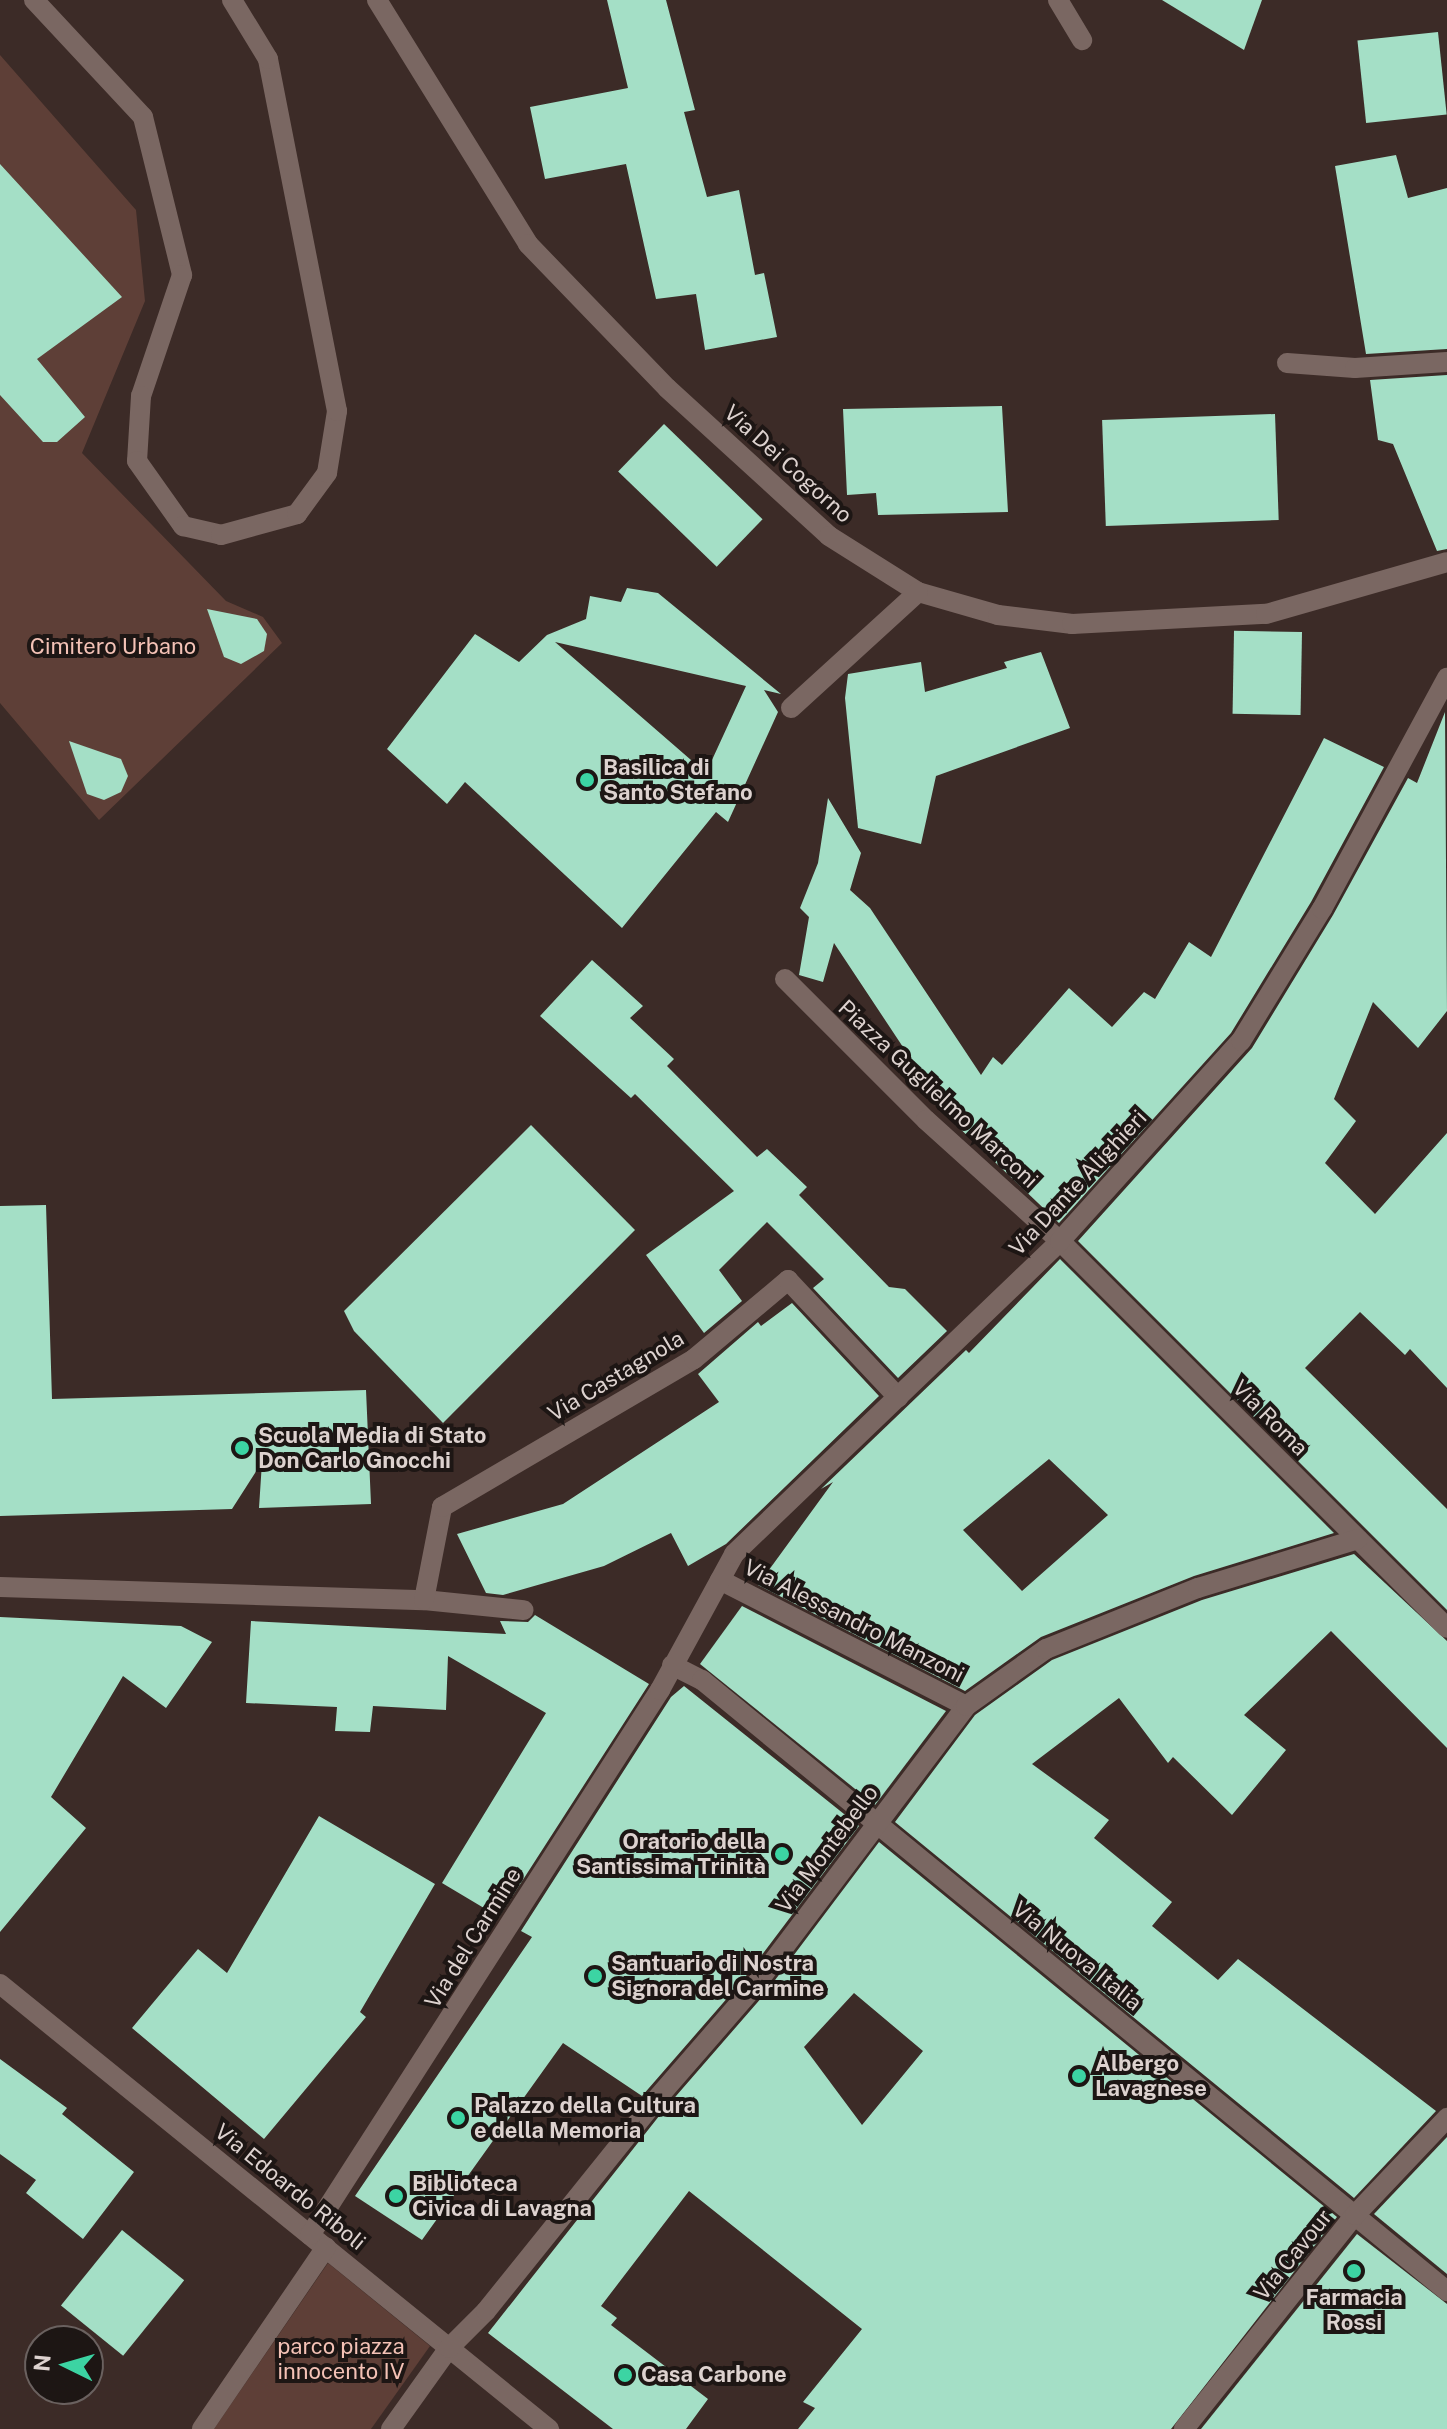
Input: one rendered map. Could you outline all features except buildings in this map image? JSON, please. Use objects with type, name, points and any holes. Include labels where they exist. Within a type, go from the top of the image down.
[{"type":"street","points":[[34,0],[143,117],[182,275],[141,396],[135,431],[137,461],[183,526],[221,535],[297,514],[327,473],[337,411],[268,59],[232,0]]},
{"type":"street","name":"Via Dei Cogorno","points":[[377,0],[528,244],[667,388],[829,536],[918,592],[998,615],[1072,624],[1266,614],[1447,562]]},
{"type":"street","points":[[1058,0],[1082,40]]},
{"type":"street","points":[[1287,363],[1355,368],[1447,362]]},
{"type":"street","points":[[791,708],[918,592]]},
{"type":"street","name":"Via Dante Alighieri","points":[[672,1665],[734,1554],[1060,1241],[1241,1041],[1322,909],[1447,678]]},
{"type":"street","name":"Piazza Guglielmo Marconi","points":[[785,979],[926,1120],[1060,1241]]},
{"type":"street","name":"Via Roma","points":[[1060,1241],[1447,1628]]},
{"type":"street","name":"Via Castagnola","points":[[424,1600],[442,1507],[694,1359],[788,1280],[898,1397]]},
{"type":"street","name":"Via Montebello","points":[[391,2429],[449,2348],[486,2311],[753,1988],[966,1706],[1046,1649],[1198,1588],[1358,1539]]},
{"type":"street","name":"Via Alessandro Manzoni","points":[[720,1580],[966,1706]]},
{"type":"street","points":[[0,1587],[424,1600],[523,1610]]},
{"type":"street","name":"Via Nuova Italia","points":[[672,1665],[702,1680],[1447,2291]]},
{"type":"street","name":"Via del Carmine","points":[[202,2429],[672,1665]]},
{"type":"street","name":"Via Edoardo Riboli","points":[[0,1984],[549,2429]]},
{"type":"street","name":"Via Cavour","points":[[1184,2429],[1355,2215],[1447,2118]]},
{"type":"green space","name":"Cimitero Urbano","points":[[0,55],[136,210],[145,301],[82,453],[226,601],[263,617],[282,643],[99,820],[0,703]]},
{"type":"green space","name":"parco piazza innocento IV","points":[[328,2263],[430,2346],[371,2429],[214,2429]]},
{"type":"place","name":"Basilica di Santo Stefano","points":[[587,780]]},
{"type":"place","name":"Scuola Media di Stato Don Carlo Gnocchi","points":[[242,1448]]},
{"type":"place","name":"Oratorio della Santissima Trinità","points":[[782,1854]]},
{"type":"place","name":"Santuario di Nostra Signora del Carmine","points":[[595,1976]]},
{"type":"place","name":"Albergo Lavagnese","points":[[1079,2076]]},
{"type":"place","name":"Palazzo della Cultura e della Memoria","points":[[458,2118]]},
{"type":"place","name":"Biblioteca Civica di Lavagna","points":[[396,2196]]},
{"type":"place","name":"Farmacia Rossi","points":[[1354,2271]]},
{"type":"place","name":"Casa Carbone","points":[[625,2375]]}]
